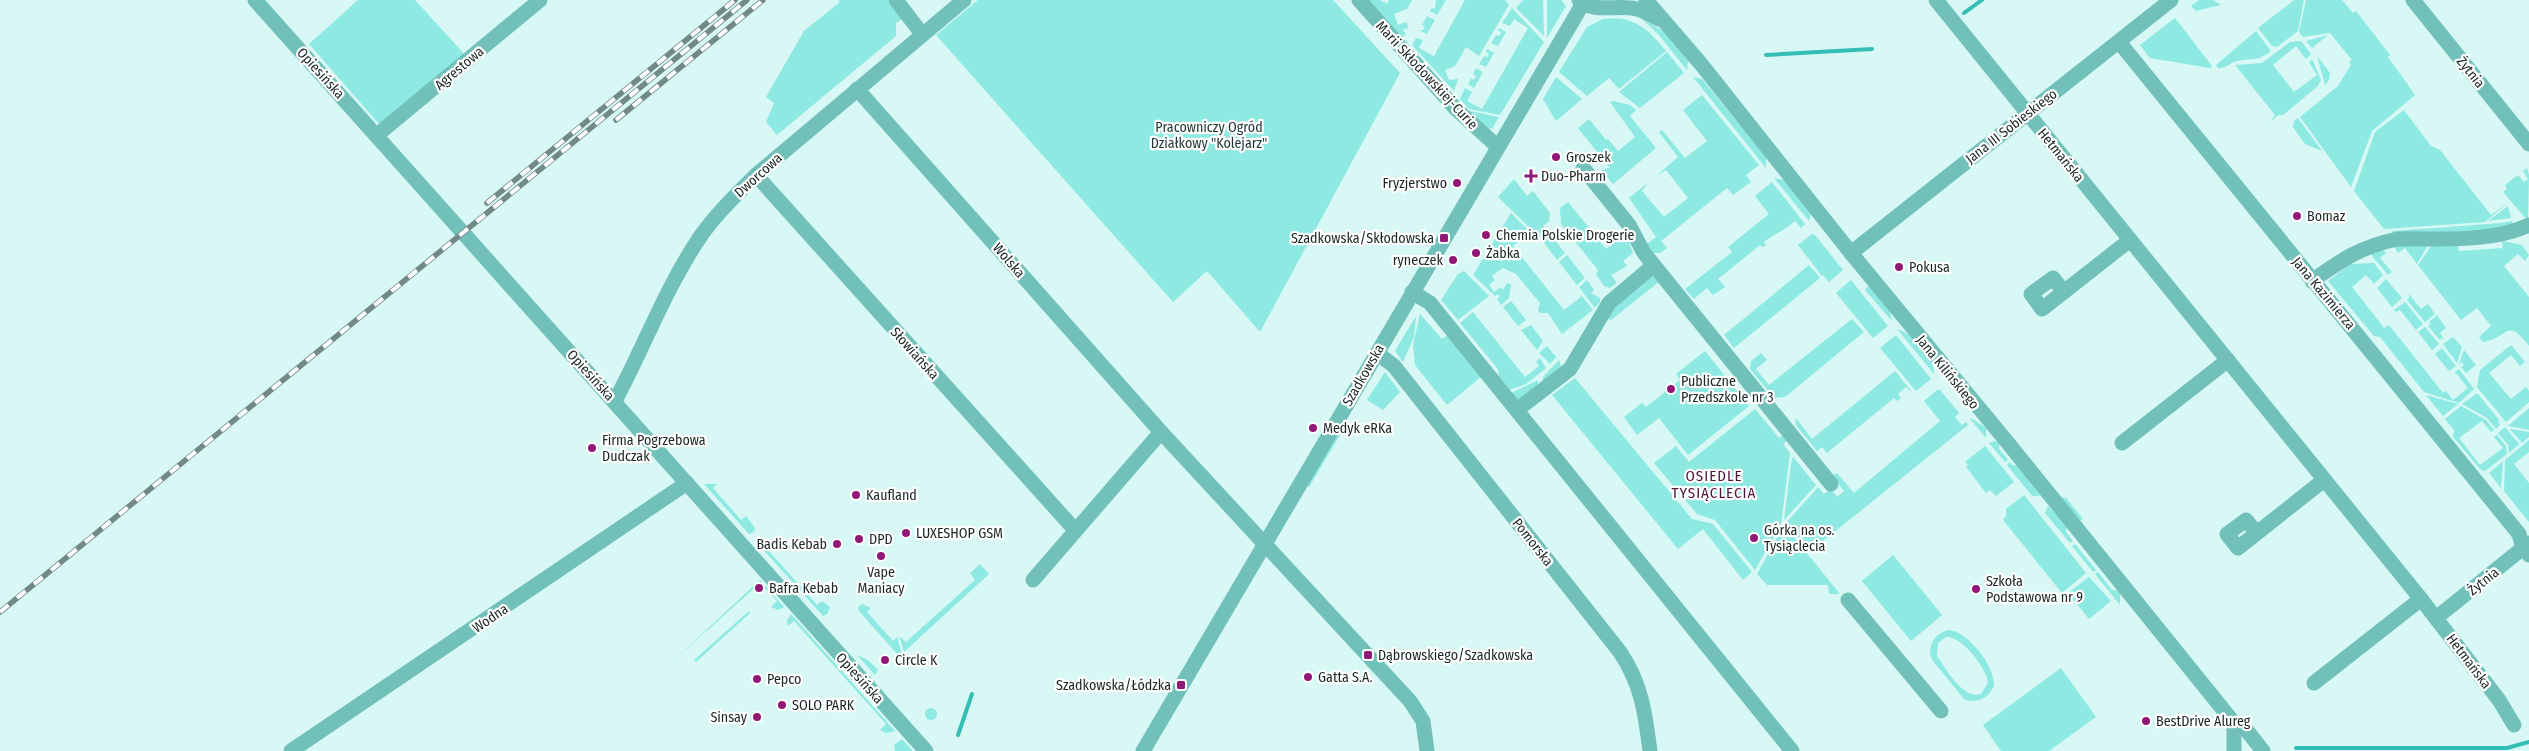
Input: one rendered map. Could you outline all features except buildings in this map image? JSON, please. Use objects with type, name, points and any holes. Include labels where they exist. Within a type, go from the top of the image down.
[{"type":"street","name":"Opiesińska","points":[[255,0],[378,135],[926,751]]},
{"type":"street","name":"Agrestowa","points":[[378,135],[540,0]]},
{"type":"street","points":[[896,0],[922,34]]},
{"type":"street","name":"Dworcowa","points":[[615,401],[683,263],[701,236],[725,206],[756,175],[964,0]]},
{"type":"street","name":"Marii Skłodowskiej-Curie","points":[[1359,0],[1456,109],[1498,147]]},
{"type":"street","name":"Jana Kilińskiego","points":[[1646,0],[1698,61],[1851,253],[2013,449],[2234,723],[2244,727],[2263,751]]},
{"type":"street","name":"Hetmańska","points":[[1936,0],[2421,599],[2498,700],[2514,726]]},
{"type":"street","name":"Jana III Sobieskiego","points":[[1851,253],[2172,0]]},
{"type":"street","name":"Żytnia","points":[[2413,0],[2529,144]]},
{"type":"street","name":"Szadkowska","points":[[1143,751],[1582,1]]},
{"type":"street","name":"Jana Kilińskiego","points":[[1582,1],[1592,8],[1619,7],[1638,9],[1663,21]]},
{"type":"street","name":"Jana Kazimierza","points":[[2119,42],[2519,534],[2527,548]]},
{"type":"street","name":"Wolska","points":[[857,89],[1161,432],[1410,701],[1423,721],[1427,751]]},
{"type":"street","points":[[1583,168],[1629,225],[1644,253],[1832,484]]},
{"type":"street","name":"Słowiańska","points":[[756,175],[1075,530]]},
{"type":"street","points":[[2312,281],[2353,253],[2385,242],[2398,239],[2488,236],[2529,225]]},
{"type":"street","points":[[2064,292],[2130,240]]},
{"type":"street","points":[[1517,410],[1570,369],[1609,303],[1654,265]]},
{"type":"street","points":[[1412,292],[1430,302],[1792,751]]},
{"type":"street","name":"Pomorska","points":[[1377,352],[1394,366],[1620,652],[1636,679],[1642,694],[1650,751]]},
{"type":"street","points":[[2122,443],[2228,360]]},
{"type":"street","points":[[1032,580],[1161,432]]},
{"type":"street","points":[[2257,533],[2324,480]]},
{"type":"street","name":"Wodna","points":[[291,751],[687,482]]},
{"type":"street","name":"Żytnia","points":[[2436,618],[2527,548]]},
{"type":"street","points":[[2314,683],[2421,599]]},
{"type":"street","points":[[1848,600],[1941,711]]},
{"type":"street","points":[[2234,723],[2234,751]]},
{"type":"green space","points":[[358,0],[415,0],[466,56],[380,125],[309,44]]},
{"type":"green space","points":[[838,0],[888,0],[902,19],[896,23],[896,36],[777,135],[766,122],[774,103],[766,97],[804,31],[840,2]]},
{"type":"green space","name":"Pracowniczy Ogród Działkowy \"Kolejarz\"","points":[[978,0],[1333,0],[1400,73],[1260,332],[1207,271],[1173,302],[936,35]]},
{"type":"green space","points":[[1367,0],[1380,0],[1387,4],[1389,0],[1412,0],[1407,9],[1394,14],[1398,25],[1406,22],[1408,26],[1407,30],[1405,28],[1403,31],[1406,33],[1402,39]]},
{"type":"green space","points":[[1436,0],[1446,0],[1437,15],[1430,11],[1432,8],[1435,9]]},
{"type":"green space","points":[[1465,0],[1505,0],[1509,5],[1479,56],[1466,47],[1455,66],[1445,70],[1449,80],[1458,79],[1454,91],[1412,45],[1416,38],[1423,40],[1419,48],[1434,56]]},
{"type":"green space","points":[[1523,0],[1543,0],[1544,36],[1516,8]]},
{"type":"green space","points":[[1547,0],[1561,0],[1566,6],[1547,38]]},
{"type":"green space","points":[[2199,0],[2213,0],[2221,5],[2196,11],[2191,6]]},
{"type":"green space","points":[[2294,0],[2304,0],[2298,31],[2277,47],[2272,46],[2258,28]]},
{"type":"green space","points":[[2306,0],[2342,0],[2353,13],[2356,11],[2390,55],[2388,57],[2415,95],[2372,131],[2351,187],[2300,117],[2338,86],[2351,65],[2349,62],[2352,60],[2330,33],[2303,37],[2299,32]]},
{"type":"green space","points":[[1512,8],[1544,42],[1500,115],[1469,109],[1460,99],[1465,88],[1472,92],[1467,101],[1482,109],[1528,28],[1514,19],[1510,26],[1502,23]]},
{"type":"green space","points":[[1427,16],[1435,20],[1427,34],[1419,30],[1423,30],[1425,26],[1422,25]]},
{"type":"green space","points":[[1639,16],[1667,34],[1688,60],[1687,70],[1658,34]]},
{"type":"green space","points":[[2175,18],[2212,66],[2210,68],[2150,58],[2140,45]]},
{"type":"green space","points":[[1603,19],[1623,19],[1639,25],[1653,36],[1666,51],[1619,89],[1609,78],[1587,96],[1559,72],[1587,27]]},
{"type":"green space","points":[[1499,28],[1506,32],[1498,46],[1491,43],[1496,35],[1499,36],[1501,32],[1498,31]]},
{"type":"green space","points":[[2256,31],[2271,51],[2255,59],[2237,61],[2218,68],[2216,65]]},
{"type":"green space","points":[[2328,35],[2312,48],[2306,41]]},
{"type":"green space","points":[[2301,41],[2311,54],[2306,59],[2296,46],[2273,65],[2294,92],[2317,75],[2309,62],[2312,59],[2321,80],[2318,86],[2283,115],[2278,115],[2270,122],[2275,115],[2235,65],[2262,63],[2290,42]]},
{"type":"green space","points":[[1487,49],[1494,53],[1486,67],[1479,64],[1484,56],[1487,57],[1489,54],[1486,52]]},
{"type":"green space","points":[[1667,52],[1684,73],[1640,108],[1619,92]]},
{"type":"green space","points":[[2317,56],[2330,73],[2329,80],[2325,85]]},
{"type":"green space","points":[[1476,68],[1483,72],[1474,88],[1468,84],[1471,78],[1474,80],[1476,76],[1473,74]]},
{"type":"green space","points":[[1556,77],[1582,99],[1556,121],[1543,99]]},
{"type":"green space","points":[[1693,77],[1702,79],[1766,157],[1766,168]]},
{"type":"green space","points":[[1702,95],[1759,165],[1746,175],[1751,182],[1733,195],[1727,188],[1661,241],[1667,248],[1660,253],[1653,253],[1646,245],[1656,237],[1629,198],[1648,183],[1642,191],[1664,217],[1688,198],[1666,170],[1656,176],[1678,157],[1659,132],[1662,130],[1685,158],[1707,141],[1683,110]]},
{"type":"green space","points":[[1610,102],[1630,105],[1636,110],[1630,116],[1656,148],[1613,184],[1608,178],[1603,182],[1598,176],[1602,170],[1610,168],[1578,128],[1589,119],[1606,140],[1608,139],[1618,151],[1635,137]]},
{"type":"green space","points":[[2404,110],[2431,146],[2440,150],[2491,215],[2508,203],[2485,222],[2384,229],[2354,191],[2375,132]]},
{"type":"green space","points":[[1467,111],[1499,117],[1492,129],[1489,128],[1487,132]]},
{"type":"green space","points":[[2298,118],[2322,151],[2305,144],[2293,127],[2294,121]]},
{"type":"green space","points":[[2527,168],[2529,175],[2528,221],[2503,192],[2507,189],[2505,185],[2518,175],[2524,182],[2528,179],[2523,171]]},
{"type":"green space","points":[[1774,178],[1784,180],[1811,213],[1809,221]]},
{"type":"green space","points":[[1514,179],[1527,196],[1533,191],[1550,213],[1549,221],[1543,226],[1548,232],[1540,238],[1498,197]]},
{"type":"green space","points":[[1772,182],[1805,224],[1801,228],[1795,221],[1768,239],[1764,242],[1766,245],[1763,247],[1760,245],[1718,279],[1725,287],[1713,295],[1707,288],[1694,299],[1685,289],[1732,252],[1728,247],[1769,214],[1755,196]]},
{"type":"green space","points":[[1568,202],[1606,249],[1626,234],[1633,253],[1623,261],[1627,266],[1611,275],[1617,283],[1610,288],[1604,286],[1596,274],[1598,270],[1561,224],[1560,208]]},
{"type":"green space","points":[[2508,206],[2511,218],[2488,221]]},
{"type":"green space","points":[[1511,213],[1530,232],[1513,246],[1564,310],[1582,296],[1593,310],[1562,334],[1548,313],[1540,313],[1538,310],[1540,303],[1516,274],[1503,268],[1492,276],[1495,280],[1489,285],[1494,292],[1501,287],[1503,290],[1507,283],[1511,285],[1509,298],[1501,305],[1497,299],[1500,297],[1498,294],[1495,296],[1473,275]]},
{"type":"green space","points":[[2512,221],[2513,227],[2507,229],[2392,235],[2392,231]]},
{"type":"green space","points":[[1550,234],[1565,253],[1557,260],[1542,240]]},
{"type":"green space","points":[[1812,234],[1815,235],[1843,270],[1829,282],[1822,276],[1798,245]]},
{"type":"green space","points":[[2458,241],[2459,251],[2503,248],[2502,241],[2522,245],[2529,255],[2525,261],[2518,254],[2504,266],[2529,297],[2529,346],[2516,332],[2511,330],[2483,342],[2479,337],[2491,326],[2477,308],[2461,320],[2418,265],[2434,242]]},
{"type":"green space","points":[[2423,242],[2427,247],[2417,264],[2405,248],[2398,253],[2395,248],[2397,245]]},
{"type":"green space","points":[[2382,249],[2386,253],[2380,258],[2392,272],[2388,275],[2368,251]]},
{"type":"green space","points":[[1567,255],[1585,278],[1577,285],[1559,262]]},
{"type":"green space","points":[[2374,263],[2383,275],[2374,284],[2366,275],[2352,287],[2384,328],[2389,325],[2443,393],[2446,391],[2453,400],[2468,388],[2455,372],[2459,369],[2474,389],[2459,403],[2424,392],[2380,337],[2374,336],[2328,281],[2350,264]]},
{"type":"green space","points":[[1809,265],[1820,278],[1734,348],[1724,335]]},
{"type":"green space","points":[[1464,271],[1489,296],[1458,320],[1441,300],[1458,274]]},
{"type":"green space","points":[[1650,275],[1660,281],[1611,320],[1607,319],[1621,297]]},
{"type":"green space","points":[[2386,279],[2402,298],[2392,307],[2377,288]]},
{"type":"green space","points":[[1587,280],[1594,290],[1591,293],[1600,298],[1600,302],[1595,308],[1579,287]]},
{"type":"green space","points":[[1851,280],[1888,326],[1873,338],[1836,293]]},
{"type":"green space","points":[[1869,285],[1890,311],[1892,321],[1865,290]]},
{"type":"green space","points":[[2409,294],[2421,309],[2428,304],[2435,314],[2425,322],[2407,300]]},
{"type":"green space","points":[[1511,301],[1526,320],[1518,326],[1503,307]]},
{"type":"green space","points":[[2405,302],[2423,324],[2416,330],[2400,310],[2396,312],[2394,310]]},
{"type":"green space","points":[[1473,312],[1525,377],[1539,366],[1536,362],[1540,358],[1546,368],[1526,384],[1509,390],[1499,378],[1498,369],[1460,323]]},
{"type":"green space","points":[[1420,314],[1442,339],[1448,335],[1482,376],[1447,405],[1415,365],[1413,345]]},
{"type":"green space","points":[[2437,315],[2446,328],[2440,333],[2445,341],[2442,338],[2440,340],[2428,326],[2431,324],[2429,322]]},
{"type":"green space","points":[[1416,316],[1414,337],[1403,362],[1395,351]]},
{"type":"green space","points":[[1852,319],[1864,332],[1785,397],[1774,398],[1750,369],[1751,361],[1761,353],[1767,360],[1756,369],[1769,385]]},
{"type":"green space","points":[[1531,325],[1543,341],[1537,350],[1521,330]]},
{"type":"green space","points":[[2425,327],[2439,344],[2432,350],[2418,332]]},
{"type":"green space","points":[[1897,329],[1909,335],[1922,347],[1931,361],[1934,374]]},
{"type":"green space","points":[[1896,335],[1931,379],[1916,391],[1880,348]]},
{"type":"green space","points":[[2453,337],[2462,347],[2457,363],[2443,344]]},
{"type":"green space","points":[[2511,345],[2525,362],[2520,366],[2511,355],[2489,373],[2511,399],[2526,387],[2529,391],[2529,402],[2506,422],[2477,387],[2480,370]]},
{"type":"green space","points":[[1547,346],[1556,357],[1550,364],[1539,353]]},
{"type":"green space","points":[[2442,348],[2456,366],[2449,371],[2435,354]]},
{"type":"green space","points":[[2464,350],[2476,365],[2466,373],[2461,367],[2464,365],[2462,362],[2459,364]]},
{"type":"green space","points":[[1705,351],[1749,406],[1688,455],[1659,418],[1637,435],[1624,417],[1642,403],[1646,407],[1680,380],[1676,374]]},
{"type":"green space","points":[[1559,360],[1561,366],[1542,387],[1543,377]]},
{"type":"green space","points":[[1895,371],[1913,393],[1906,387],[1898,394],[1901,398],[1897,401],[1894,398],[1827,453],[1822,447],[1817,451],[1795,424],[1796,418],[1812,439]]},
{"type":"green space","points":[[1385,372],[1400,392],[1383,410],[1367,400]]},
{"type":"green space","points":[[1575,378],[1692,519],[1713,524],[1752,572],[1743,580],[1703,529],[1678,549],[1552,395]]},
{"type":"green space","points":[[1538,380],[1538,390],[1523,399],[1516,399],[1511,393]]},
{"type":"green space","points":[[1937,390],[1940,390],[1959,413],[1955,417],[1962,425],[1966,422],[1968,425],[1823,541],[1802,543],[1786,523],[1818,487],[1824,494],[1831,489],[1837,497],[1844,491],[1833,476],[1837,473],[1854,493],[1940,421],[1924,401]]},
{"type":"green space","points":[[2476,394],[2500,421],[2498,422],[2500,425],[2496,429],[2487,418],[2462,404]]},
{"type":"green space","points":[[2426,395],[2458,404],[2443,416]]},
{"type":"green space","points":[[2461,406],[2486,420],[2494,430],[2491,432],[2482,421],[2459,438],[2480,465],[2503,448],[2494,437],[2497,435],[2506,446],[2507,454],[2485,471],[2481,470],[2453,437],[2454,430],[2445,419]]},
{"type":"green space","points":[[2529,408],[2529,430],[2508,426]]},
{"type":"green space","points":[[1755,409],[1779,438],[1785,434],[1789,439],[1783,444],[1790,453],[1781,525],[1755,570],[1715,520],[1697,514],[1654,463],[1676,446],[1689,462]]},
{"type":"green space","points":[[1970,419],[1986,428],[1986,438]]},
{"type":"green space","points":[[1342,425],[1346,425],[1309,487],[1307,485]]},
{"type":"green space","points":[[2505,427],[2519,444],[2509,453],[2508,445],[2498,433]]},
{"type":"green space","points":[[2510,429],[2529,432],[2529,437],[2522,443]]},
{"type":"green space","points":[[2529,440],[2529,452],[2514,464],[2529,483],[2529,522],[2504,491],[2505,460]]},
{"type":"green space","points":[[1995,441],[2000,443],[1999,449],[2008,460],[2005,462],[1989,443]]},
{"type":"green space","points":[[1985,446],[2014,482],[1996,496],[1990,490],[1986,493],[1966,467],[1968,465],[1965,462]]},
{"type":"green space","points":[[1793,457],[1816,485],[1784,520],[1791,464]]},
{"type":"green space","points":[[2503,461],[2501,488],[2489,473]]},
{"type":"green space","points":[[2010,462],[2012,465],[2019,466],[2040,496],[2032,496],[2007,465]]},
{"type":"green space","points":[[704,484],[717,484],[713,488],[741,520],[746,516],[755,528],[754,532],[749,534]]},
{"type":"green space","points":[[2024,495],[2086,573],[2062,593],[2003,520],[2006,516],[2006,509]]},
{"type":"green space","points":[[2060,497],[2066,498],[2083,519],[2079,521]]},
{"type":"green space","points":[[2048,506],[2067,526],[2066,532],[2073,541],[2070,543],[2045,513]]},
{"type":"green space","points":[[1784,525],[1840,594],[1829,594],[1828,585],[1767,585],[1757,574]]},
{"type":"green space","points":[[767,539],[775,545],[769,551],[817,605],[822,601],[830,607],[827,614],[823,616],[760,546]]},
{"type":"green space","points":[[2075,544],[2096,570],[2093,572],[2072,546]]},
{"type":"green space","points":[[1893,555],[1942,615],[1911,641],[1862,581]]},
{"type":"green space","points":[[980,564],[989,574],[904,652],[899,636],[906,642],[975,580],[970,573]]},
{"type":"green space","points":[[2098,572],[2112,590],[2120,591],[2120,605],[2095,574]]},
{"type":"green space","points":[[2089,577],[2111,601],[2089,619],[2068,593]]},
{"type":"green space","points":[[760,580],[784,607],[778,610],[771,607],[777,601],[760,583],[673,661]]},
{"type":"green space","points":[[862,604],[871,608],[867,612],[893,641],[897,637],[902,654],[899,656],[859,611],[858,607]]},
{"type":"green space","points":[[749,611],[750,613],[696,662],[694,660]]},
{"type":"green space","points":[[791,614],[895,731],[886,733],[880,730],[886,724],[794,621],[788,626],[787,620]]},
{"type":"green space","points":[[1948,630],[1964,636],[1985,660],[1990,669],[1994,686],[1989,694],[1982,699],[1975,701],[1965,700],[1933,661],[1930,651],[1932,642]],"holes":[[[1946,637],[1952,638],[1966,647],[1983,669],[1988,683],[1981,694],[1974,695],[1962,688],[1937,656],[1938,643]]]},
{"type":"green space","points":[[857,655],[868,660],[878,670],[875,675]]},
{"type":"green space","points":[[2061,668],[2096,717],[2049,751],[2001,751],[1983,725]]},
{"type":"green space","points":[[929,708],[933,708],[937,714],[933,720],[929,720],[925,716],[925,712]]},
{"type":"green space","points":[[902,739],[913,751],[895,751],[894,745]]},
{"type":"waterway","points":[[1964,13],[1982,0]]},
{"type":"waterway","points":[[1766,55],[1872,49]]},
{"type":"waterway","points":[[958,735],[972,694]]},
{"type":"waterway","points":[[2296,748],[2507,748],[2529,742]]},
{"type":"railway","points":[[487,203],[735,0]]},
{"type":"railway","points":[[0,612],[747,0]]},
{"type":"railway","points":[[616,120],[763,0]]},
{"type":"place","name":"Groszek","points":[[1556,157]]},
{"type":"place","name":"Duo-Pharm","points":[[1531,176]]},
{"type":"place","name":"Fryzjerstwo","points":[[1457,183]]},
{"type":"place","name":"Bomaz","points":[[2297,216]]},
{"type":"place","name":"Chemia Polskie Drogerie","points":[[1486,235]]},
{"type":"place","name":"Szadkowska/Skłodowska","points":[[1444,238]]},
{"type":"place","name":"Żabka","points":[[1476,253]]},
{"type":"place","name":"ryneczek","points":[[1453,260]]},
{"type":"place","name":"Pokusa","points":[[1899,267]]},
{"type":"place","name":"Publiczne Przedszkole nr 3","points":[[1671,389]]},
{"type":"place","name":"Medyk eRKa","points":[[1313,428]]},
{"type":"place","name":"Firma Pogrzebowa Dudczak","points":[[592,448]]},
{"type":"place","name":"Kaufland","points":[[856,495]]},
{"type":"place","name":"LUXESHOP GSM","points":[[906,533]]},
{"type":"place","name":"Górka na os. Tysiąclecia","points":[[1754,538]]},
{"type":"place","name":"DPD","points":[[859,539]]},
{"type":"place","name":"Badis Kebab","points":[[837,544]]},
{"type":"place","name":"Vape Maniacy","points":[[881,556]]},
{"type":"place","name":"Bafra Kebab","points":[[759,588]]},
{"type":"place","name":"Szkoła Podstawowa nr 9","points":[[1976,589]]},
{"type":"place","name":"Dąbrowskiego/Szadkowska","points":[[1368,655]]},
{"type":"place","name":"Circle K","points":[[885,660]]},
{"type":"place","name":"Gatta S.A.","points":[[1308,677]]},
{"type":"place","name":"Pepco","points":[[757,679]]},
{"type":"place","name":"Szadkowska/Łódzka","points":[[1181,685]]},
{"type":"place","name":"SOLO PARK","points":[[782,705]]},
{"type":"place","name":"Sinsay","points":[[757,717]]},
{"type":"place","name":"BestDrive Alureg","points":[[2146,721]]},
{"type":"district","name":"OSIEDLE TYSIĄCLECIA","points":[[1714,484]]}]
